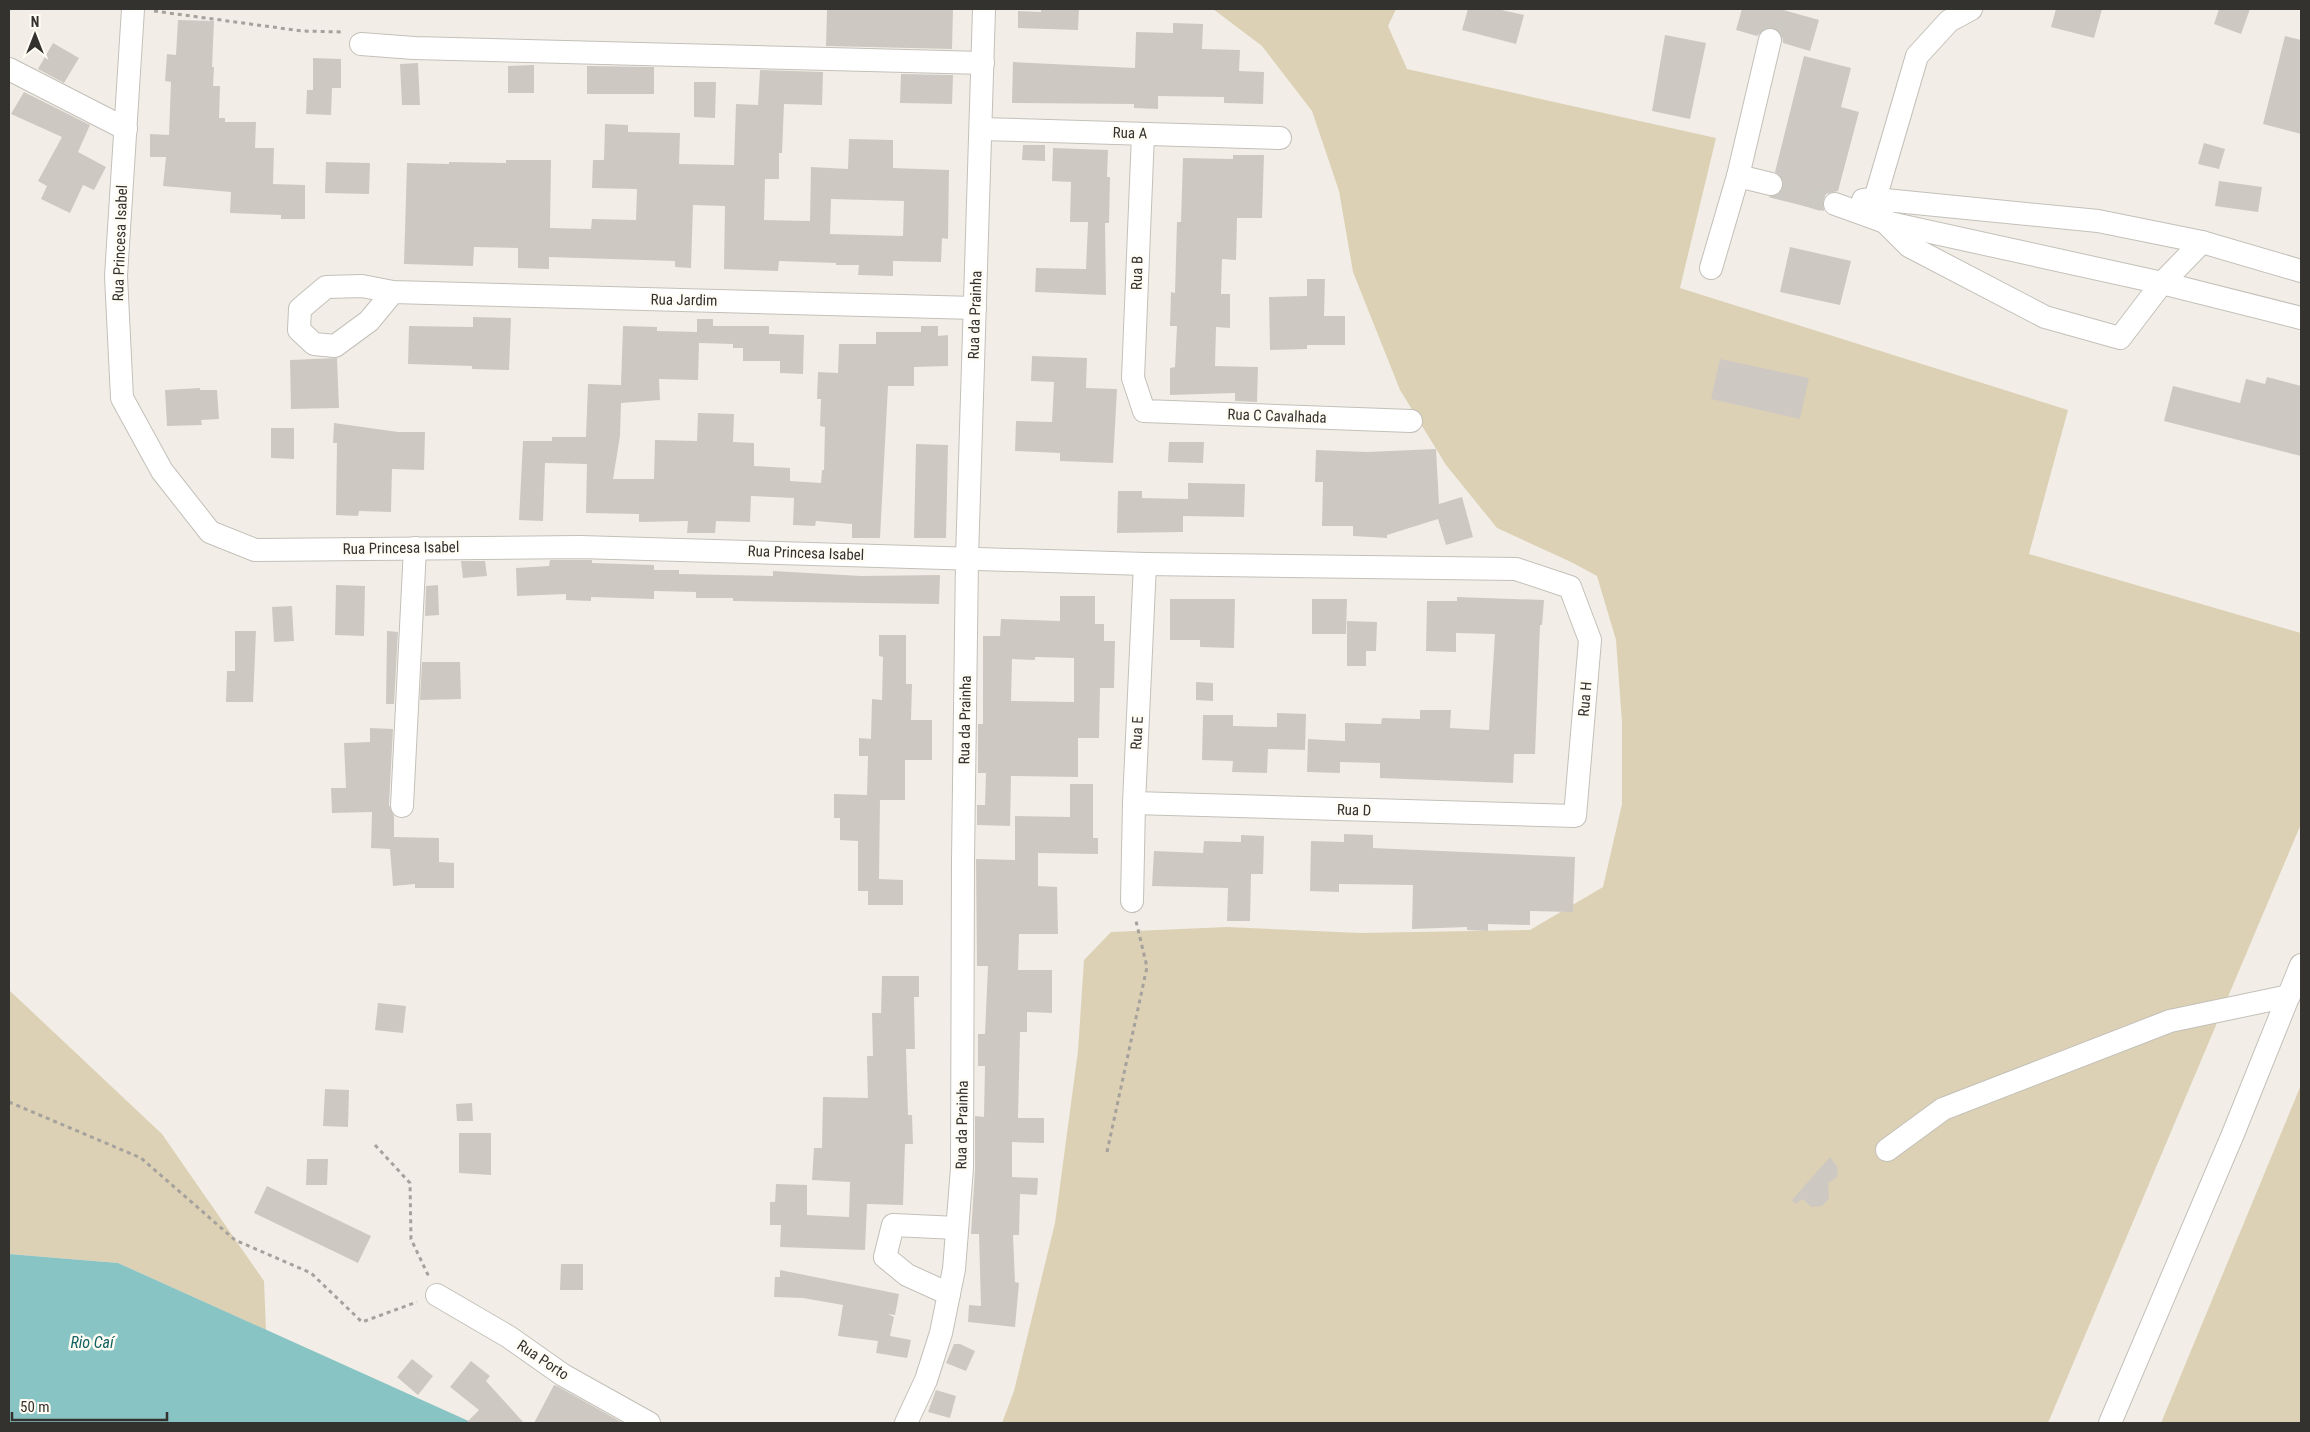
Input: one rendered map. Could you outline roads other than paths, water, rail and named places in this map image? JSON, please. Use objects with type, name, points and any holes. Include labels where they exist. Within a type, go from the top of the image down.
[{"type":"street","name":"Rua Princesa Isabel","points":[[139,9],[126,129],[116,276],[122,398],[162,471],[210,532],[255,550],[580,547],[1145,564]]},
{"type":"street","name":"Rua da Prainha","points":[[906,1423],[926,1380],[941,1334],[954,1269],[962,1168],[963,843],[967,558],[984,9]]},
{"type":"street","points":[[1971,9],[1949,21],[1917,56],[1875,199],[1885,222],[1909,246],[2045,318],[2120,338],[2162,283],[2202,242]]},
{"type":"street","points":[[1710,268],[1738,176],[1770,40]]},
{"type":"street","points":[[361,44],[434,49],[983,63]]},
{"type":"street","points":[[9,69],[126,129]]},
{"type":"street","name":"Rua A","points":[[980,129],[1280,138]]},
{"type":"street","name":"Rua B","points":[[1143,134],[1133,378],[1144,411]]},
{"type":"street","points":[[1738,176],[1772,184]]},
{"type":"street","points":[[2301,271],[2202,242],[2098,221],[1875,199],[1835,204],[1885,222],[2162,283],[2301,318]]},
{"type":"street","name":"Rua Jardim","points":[[393,292],[975,308]]},
{"type":"street","name":"Rua C Cavalhada","points":[[1144,411],[1411,421]]},
{"type":"street","points":[[402,806],[415,548]]},
{"type":"street","name":"Rua H","points":[[1145,564],[1516,569],[1570,586],[1590,640],[1575,816]]},
{"type":"street","name":"Rua E","points":[[1132,901],[1134,803],[1145,564]]},
{"type":"street","name":"Rua D","points":[[1134,803],[1575,816]]},
{"type":"street","points":[[2110,1423],[2301,964]]},
{"type":"street","points":[[1887,1150],[1943,1109],[2170,1021],[2289,996]]},
{"type":"street","points":[[949,1294],[907,1275],[885,1257],[893,1225],[957,1228]]},
{"type":"street","name":"Rua Porto","points":[[437,1295],[509,1337],[562,1375],[649,1423]]},
{"type":"water","name":"Rio Caí","points":[[9,1254],[118,1263],[473,1423],[9,1423]]},
{"type":"tunnel","points":[[1770,40],[1777,9]]},
{"type":"tunnel","points":[[1771,184],[1835,204]]}]
